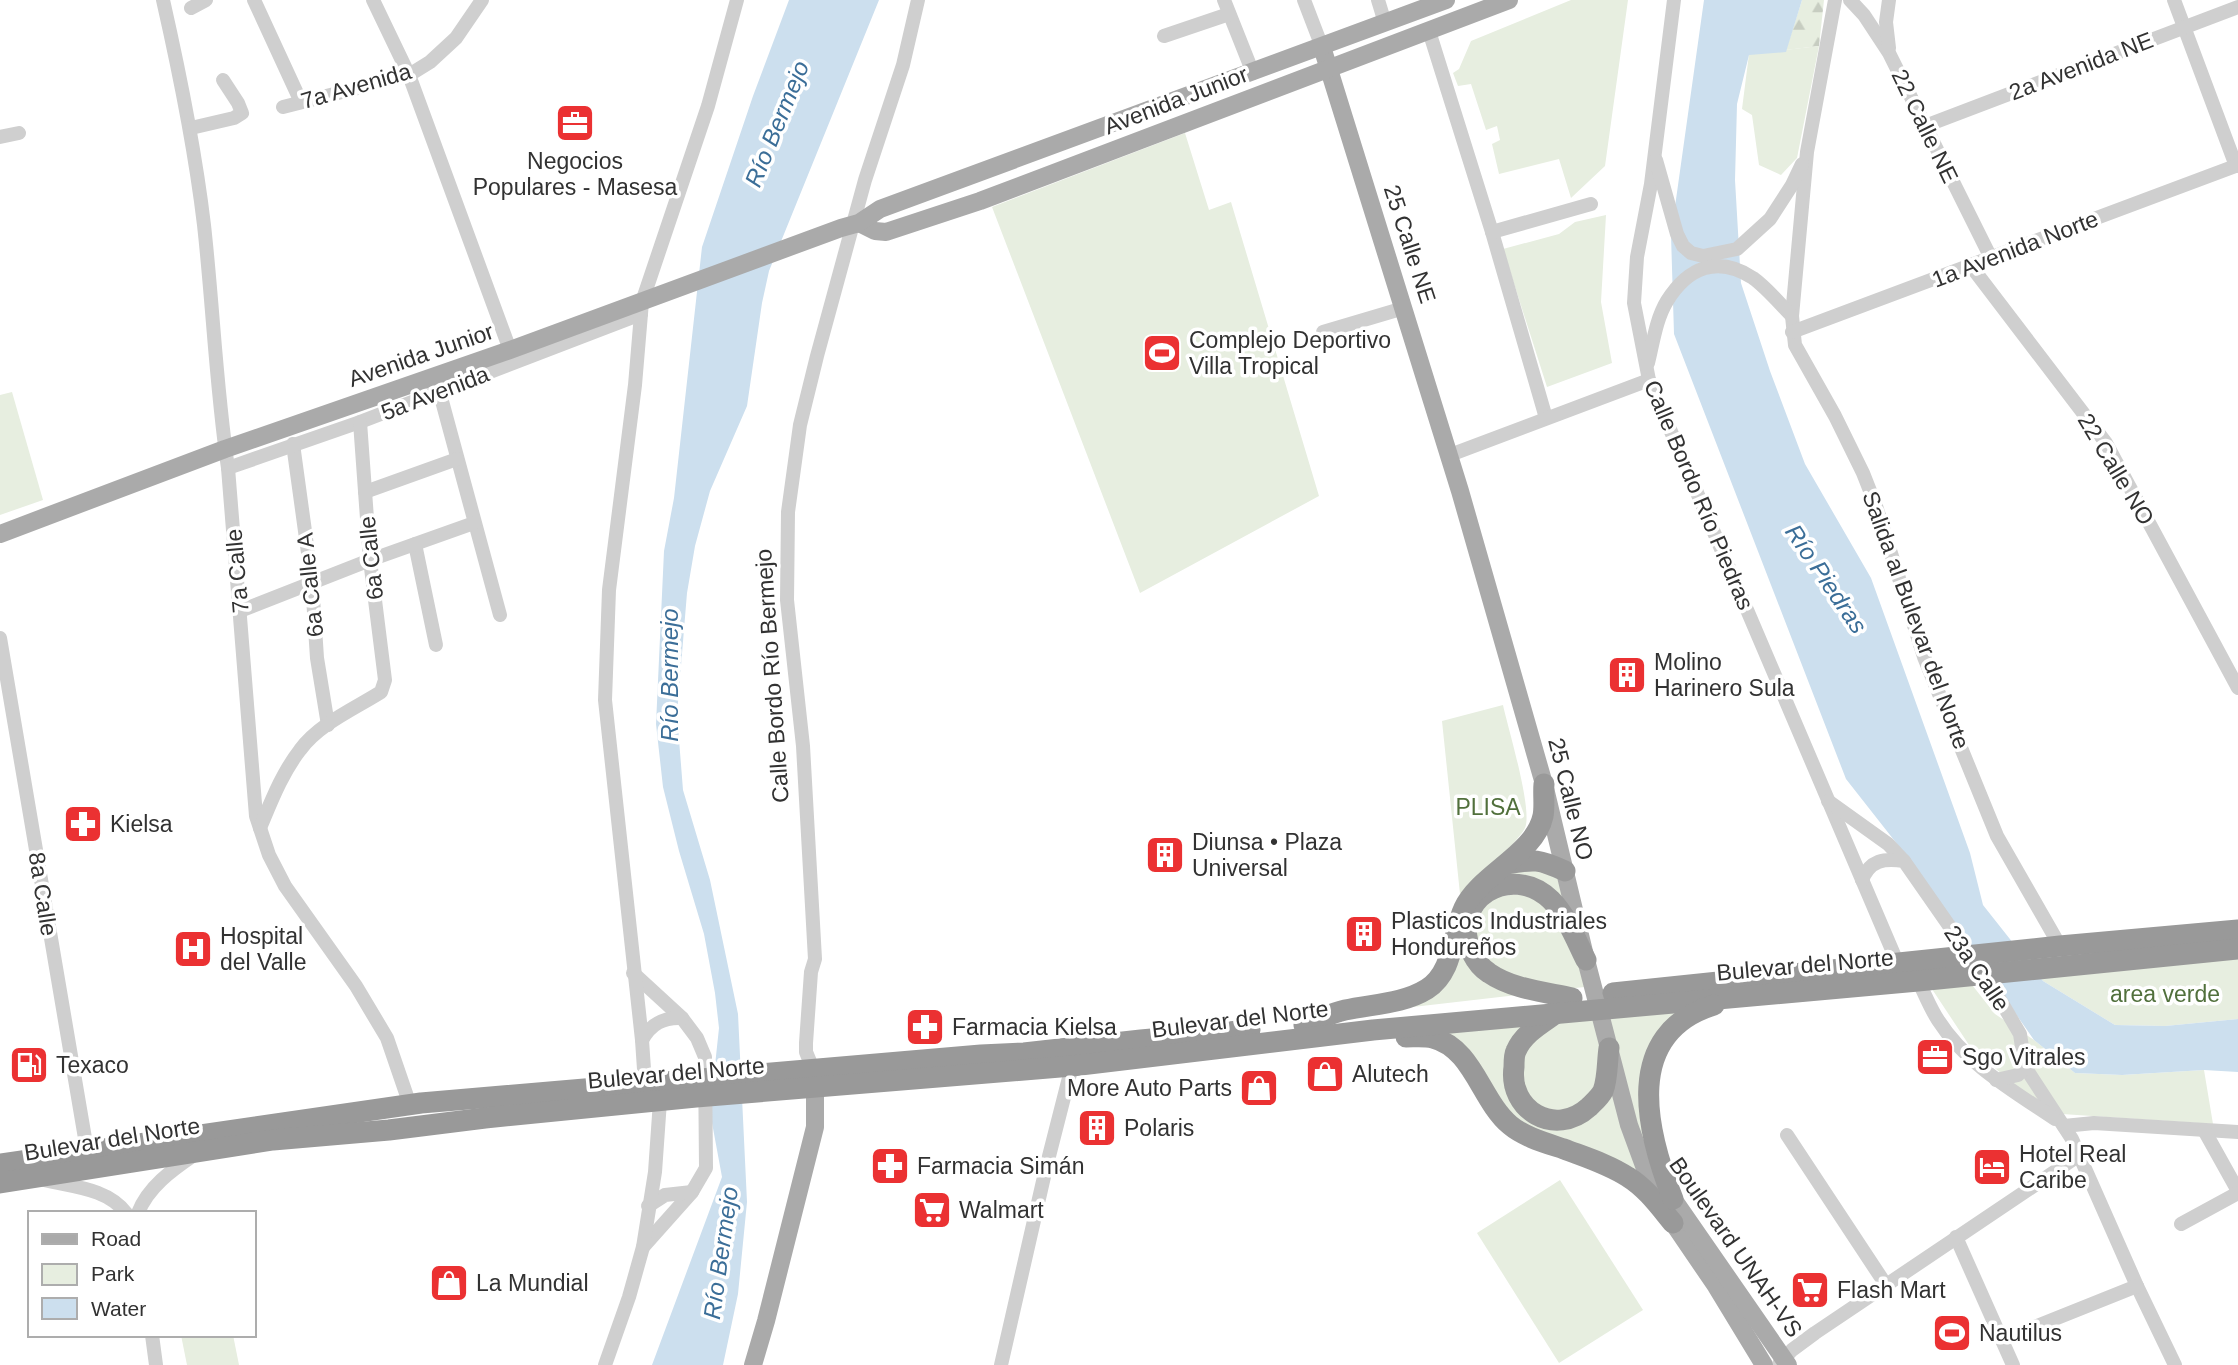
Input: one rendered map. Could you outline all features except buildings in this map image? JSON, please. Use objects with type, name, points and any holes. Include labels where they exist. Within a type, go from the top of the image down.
[{"type":"highway","points":[[1304,1025],[1341,1011],[1409,998],[1429,988],[1440,976],[1450,957],[1465,906],[1484,882],[1507,864],[1536,832],[1543,816],[1544,784]]},
{"type":"highway","points":[[1507,864],[1531,860],[1549,864],[1565,872]]},
{"type":"highway","points":[[1587,963],[1566,920],[1553,901],[1536,888],[1519,884],[1498,885],[1485,892],[1474,905],[1466,922],[1467,941],[1477,962],[1489,973],[1564,1005],[1532,1029],[1515,1051],[1514,1087],[1521,1100],[1533,1112],[1548,1121],[1566,1120],[1582,1114],[1602,1092],[1608,1044]]},
{"type":"highway","name":"Bulevar del Norte","points":[[0,1164],[410,1105],[645,1084],[695,1089],[814,1078],[1072,1066],[1898,964],[1922,974],[2051,947],[2238,930]]},
{"type":"highway","name":"Bulevar del Norte","points":[[814,1078],[1141,1040],[1304,1025],[1564,1005],[1739,997],[1922,974],[2067,967],[2238,949]]},
{"type":"highway","points":[[1673,1199],[1659,1163],[1650,1123],[1650,1072],[1656,1054],[1674,1027],[1703,1008],[1739,997]]},
{"type":"highway","points":[[1373,1030],[1398,1036],[1434,1038],[1451,1047],[1467,1064],[1509,1125],[1605,1165],[1629,1178],[1650,1196],[1673,1223]]},
{"type":"highway","name":"Bulevar del Norte","points":[[0,1183],[273,1140],[660,1101],[695,1089]]},
{"type":"main road","name":"Avenida Junior","points":[[0,534],[225,449],[647,304],[851,225],[880,209],[1446,0]]},
{"type":"main road","name":"Avenida Junior","points":[[851,225],[875,231],[897,230],[1509,0]]},
{"type":"main road","name":"25 Calle NE","points":[[1322,47],[1450,455]]},
{"type":"main road","name":"25 Calle NO","points":[[1450,455],[1544,784],[1624,1109],[1642,1157]]},
{"type":"main road","name":"Calle Bordo Río Bermejo","points":[[752,1365],[766,1321],[815,1127],[814,1078]]},
{"type":"main road","name":"Boulevard UNAH-VS","points":[[1642,1157],[1783,1363]]},
{"type":"main road","name":"Boulevard UNAH-VS","points":[[1642,1157],[1647,1174],[1673,1223],[1716,1286],[1764,1365]]},
{"type":"street","name":"7a Calle","points":[[163,0],[191,128],[204,225],[228,468],[256,816],[269,855],[285,886],[356,986],[387,1038],[410,1105]]},
{"type":"street","points":[[191,8],[206,0]]},
{"type":"street","points":[[254,0],[301,102]]},
{"type":"street","points":[[373,0],[409,75],[510,350]]},
{"type":"street","name":"7a Avenida","points":[[283,107],[409,75],[430,62],[456,38],[482,0]]},
{"type":"street","points":[[645,1084],[605,700],[608,590],[647,304],[708,106],[737,0]]},
{"type":"street","name":"Calle Bordo Río Bermejo","points":[[814,1078],[806,1052],[811,972],[815,959],[803,746],[787,600],[788,512],[800,425],[817,356],[851,225],[903,65],[918,0]]},
{"type":"street","points":[[1224,0],[1253,73]]},
{"type":"street","points":[[1304,0],[1322,47]]},
{"type":"street","points":[[1378,0],[1385,23]]},
{"type":"street","name":"Calle Bordo Río Piedras","points":[[1674,0],[1654,155],[1637,257],[1634,303],[1648,375],[1898,964]]},
{"type":"street","points":[[1792,332],[1807,152],[1835,0]]},
{"type":"street","name":"22 Calle NE","points":[[1850,0],[1864,15],[1889,52],[1991,258]]},
{"type":"street","points":[[1889,0],[1886,22],[1889,52]]},
{"type":"street","points":[[2174,0],[2237,166]]},
{"type":"street","name":"2a Avenida NE","points":[[1925,126],[2238,7]]},
{"type":"street","points":[[1164,36],[1229,14]]},
{"type":"street","points":[[1429,31],[1492,232],[1546,418]]},
{"type":"street","points":[[191,128],[234,118],[242,113],[239,103],[223,80]]},
{"type":"street","points":[[0,137],[19,133]]},
{"type":"street","points":[[1654,155],[1671,218],[1683,246],[1691,253],[1703,256],[1737,249],[1770,219],[1792,185],[1807,152]]},
{"type":"street","name":"1a Avenida Norte","points":[[1792,332],[2237,166]]},
{"type":"street","points":[[1492,232],[1591,204]]},
{"type":"street","name":"22 Calle NO","points":[[1971,266],[2106,443],[2238,688]]},
{"type":"street","points":[[1450,455],[1648,375],[1655,338],[1666,303],[1681,282],[1704,267],[1729,267],[1754,279],[1792,316]]},
{"type":"street","name":"5a Avenida","points":[[228,468],[360,422],[647,304]]},
{"type":"street","points":[[1323,332],[1404,308]]},
{"type":"street","name":"Salida al Bulevar del Norte","points":[[1792,332],[1795,345],[1863,473],[1924,657],[1997,836],[2051,947]]},
{"type":"street","points":[[439,390],[500,614]]},
{"type":"street","name":"6a Calle","points":[[328,725],[381,692],[385,680],[370,560],[360,422]]},
{"type":"street","name":"6a Calle A","points":[[293,444],[312,582],[317,659],[328,725]]},
{"type":"street","points":[[365,492],[457,459]]},
{"type":"street","points":[[240,611],[474,523]]},
{"type":"street","points":[[415,544],[436,645]]},
{"type":"street","name":"8a Calle","points":[[0,638],[87,1150]]},
{"type":"street","points":[[260,828],[278,787],[300,749],[328,725]]},
{"type":"street","name":"23a Calle","points":[[1828,801],[1888,844],[1904,860],[1996,993],[2020,1034],[2025,1067],[2064,1126],[2175,1365]]},
{"type":"street","points":[[1862,880],[1871,865],[1886,858],[1904,860]]},
{"type":"street","points":[[634,973],[681,1018],[697,1038],[705,1057],[706,1168],[692,1192],[643,1247]]},
{"type":"street","points":[[1922,974],[1938,1020],[1964,1053],[1996,1080],[2064,1126],[2094,1123],[2238,1132]]},
{"type":"street","points":[[642,1040],[658,1022],[673,1017],[681,1018]]},
{"type":"street","points":[[1001,1365],[1072,1066]]},
{"type":"street","points":[[1996,1080],[2018,1075],[2025,1067]]},
{"type":"street","points":[[605,1365],[643,1247],[655,1172],[660,1101]]},
{"type":"street","points":[[2181,1224],[2238,1192],[2204,1130]]},
{"type":"street","points":[[1787,1135],[1886,1285]]},
{"type":"street","points":[[139,1211],[142,1201],[152,1189],[174,1169],[199,1152]]},
{"type":"street","points":[[1783,1363],[1801,1342],[2078,1156]]},
{"type":"street","points":[[655,1172],[661,1184],[672,1194]]},
{"type":"street","points":[[32,1178],[100,1193],[117,1202],[124,1211]]},
{"type":"street","points":[[649,1208],[659,1197],[692,1192]]},
{"type":"street","points":[[649,1208],[662,1216],[672,1215]]},
{"type":"street","points":[[1956,1237],[2014,1365]]},
{"type":"street","points":[[2002,1340],[2137,1286]]},
{"type":"street","points":[[152,1337],[156,1365]]},
{"type":"green space","points":[[1571,0],[1628,0],[1605,166],[1571,198],[1559,159],[1499,174],[1492,144],[1500,140],[1497,126],[1486,130],[1471,84],[1458,86],[1453,73],[1459,69],[1471,41]]},
{"type":"green space","points":[[1802,0],[1824,0],[1819,46],[1786,50]]},
{"type":"green space","points":[[1819,46],[1797,158],[1781,175],[1759,165],[1752,115],[1742,109],[1749,54]]},
{"type":"green space","name":"Complejo Deportivo Villa Tropical","points":[[1185,133],[1209,210],[1231,202],[1319,496],[1140,593],[992,207]]},
{"type":"green space","points":[[1606,215],[1601,302],[1612,363],[1547,387],[1503,249],[1559,234],[1575,222]]},
{"type":"green space","points":[[12,392],[43,500],[0,515],[0,395]]},
{"type":"green space","name":"PLISA","points":[[1503,705],[1523,787],[1527,818],[1525,828],[1505,852],[1460,894],[1442,721]]},
{"type":"green space","points":[[1510,868],[1559,873],[1570,919],[1556,898],[1488,884]]},
{"type":"green space","points":[[1534,892],[1578,953],[1585,987],[1565,989],[1490,969],[1471,941],[1477,907],[1486,898]]},
{"type":"green space","points":[[1463,944],[1534,993],[1352,1014],[1411,1001]]},
{"type":"green space","name":"area verde","points":[[2238,955],[2238,1019],[2165,1026],[2115,1025],[2043,981],[2036,973]]},
{"type":"green space","points":[[1969,981],[1995,1014],[2034,1040],[2075,1073],[2122,1075],[2204,1070],[2213,1124],[2062,1114],[2021,1090],[1971,1048],[1928,983]]},
{"type":"green space","points":[[1690,1010],[1672,1022],[1644,1142],[1632,1112],[1608,1016]]},
{"type":"green space","points":[[1594,1017],[1604,1058],[1598,1090],[1566,1116],[1535,1108],[1518,1080],[1520,1053],[1555,1020]]},
{"type":"green space","points":[[1535,1022],[1508,1070],[1547,1125],[1609,1083],[1641,1181],[1526,1129],[1437,1034]]},
{"type":"green space","points":[[1560,1180],[1643,1310],[1559,1363],[1477,1233]]},
{"type":"green space","points":[[181,1337],[233,1337],[239,1365],[187,1365]]},
{"type":"water","name":"Río Bermejo","points":[[789,0],[879,0],[769,271],[747,406],[710,491],[695,546],[687,593],[677,714],[683,790],[710,880],[738,1014],[747,1202],[738,1294],[723,1365],[652,1365],[722,1177],[710,1112],[719,1028],[715,993],[704,934],[663,787],[656,724],[664,551],[674,498],[702,247]]},
{"type":"water","name":"Río Piedras","points":[[1704,0],[1802,0],[1786,52],[1749,55],[1737,104],[1735,180],[1741,283],[1805,464],[1871,578],[1970,853],[1983,905],[2043,981],[2115,1025],[2165,1026],[2238,1019],[2238,1072],[2204,1070],[2122,1075],[2075,1073],[2034,1040],[1901,849],[1846,779],[1674,334],[1671,235]]},
{"type":"place","name":"Negocios Populares - Masesa","points":[[575,123]]},
{"type":"place","name":"Complejo Deportivo Villa Tropical","points":[[1162,353]]},
{"type":"place","name":"Molino Harinero Sula","points":[[1627,675]]},
{"type":"place","name":"Kielsa","points":[[83,824]]},
{"type":"place","name":"Diunsa • Plaza Universal","points":[[1165,855]]},
{"type":"place","name":"Plasticos Industriales Hondureños","points":[[1364,934]]},
{"type":"place","name":"Hospital del Valle","points":[[193,949]]},
{"type":"place","name":"Farmacia Kielsa","points":[[925,1027]]},
{"type":"place","name":"Sgo Vitrales","points":[[1935,1057]]},
{"type":"place","name":"Texaco","points":[[29,1065]]},
{"type":"place","name":"Alutech","points":[[1325,1074]]},
{"type":"place","name":"More Auto Parts","points":[[1259,1088]]},
{"type":"place","name":"Polaris","points":[[1097,1128]]},
{"type":"place","name":"Farmacia Simán","points":[[890,1166]]},
{"type":"place","name":"Hotel Real Caribe","points":[[1992,1167]]},
{"type":"place","name":"Walmart","points":[[932,1210]]},
{"type":"place","name":"La Mundial","points":[[449,1283]]},
{"type":"place","name":"Flash Mart","points":[[1810,1290]]},
{"type":"place","name":"Nautilus","points":[[1952,1333]]}]
